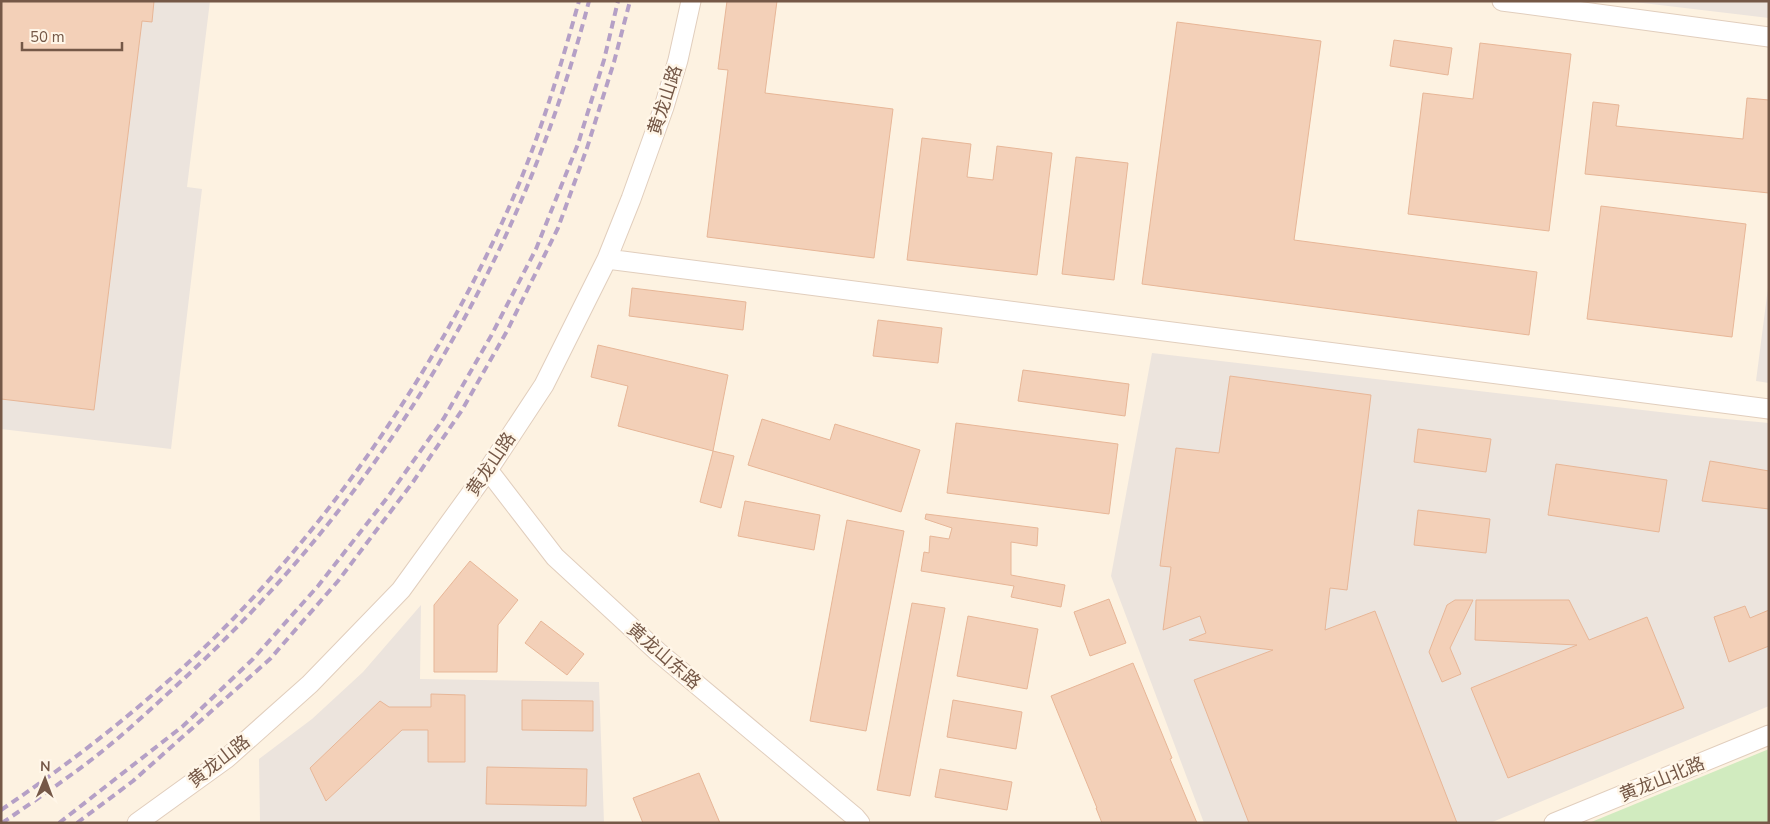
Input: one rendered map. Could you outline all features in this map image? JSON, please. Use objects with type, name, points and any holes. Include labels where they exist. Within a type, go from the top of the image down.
[{"type":"street","name":"黄龙山路","points":[[137,823],[227,758],[310,684],[402,590],[488,470],[544,385],[607,259],[664,107],[678,60],[691,1]]},
{"type":"street","points":[[1502,1],[1769,37]]},
{"type":"street","points":[[607,259],[1769,409]]},
{"type":"street","name":"黄龙山东路","points":[[488,470],[555,557],[658,652],[855,816],[860,823]]},
{"type":"street","name":"黄龙山北路","points":[[1554,823],[1769,735]]},
{"type":"shaded area","points":[[1,1],[210,1],[187,187],[202,189],[171,449],[1,429]]},
{"type":"shaded area","points":[[1626,1],[1769,1],[1769,18]]},
{"type":"shaded area","points":[[1769,280],[1769,383],[1756,381]]},
{"type":"shaded area","points":[[1152,353],[1769,423],[1769,706],[1490,823],[1204,823],[1111,576]]},
{"type":"shaded area","points":[[421,605],[420,679],[599,682],[604,823],[260,823],[259,759],[312,719],[363,672]]},
{"type":"green space","points":[[1769,749],[1769,823],[1589,823]]},
{"type":"building","points":[[1,1],[154,1],[152,22],[142,21],[94,410],[1,399]]},
{"type":"building","points":[[727,1],[777,1],[765,93],[893,109],[874,258],[707,237],[728,70],[718,69]]},
{"type":"building","points":[[1177,22],[1321,41],[1294,240],[1537,272],[1529,335],[1142,284]]},
{"type":"building","points":[[1394,40],[1452,48],[1448,75],[1390,66]]},
{"type":"building","points":[[1480,43],[1571,54],[1549,231],[1408,214],[1423,93],[1473,99]]},
{"type":"building","points":[[1747,98],[1769,100],[1769,193],[1585,174],[1593,102],[1619,105],[1616,126],[1743,139]]},
{"type":"building","points":[[922,138],[971,144],[967,177],[993,180],[997,146],[1052,153],[1037,275],[907,260]]},
{"type":"building","points":[[1076,157],[1128,163],[1114,280],[1062,274]]},
{"type":"building","points":[[1601,206],[1746,224],[1732,337],[1587,319]]},
{"type":"building","points":[[632,288],[746,302],[743,330],[629,316]]},
{"type":"building","points":[[878,320],[942,328],[938,363],[873,356]]},
{"type":"building","points":[[598,345],[728,375],[713,451],[618,426],[628,386],[591,377]]},
{"type":"building","points":[[1023,370],[1129,384],[1125,416],[1018,401]]},
{"type":"building","points":[[1230,376],[1371,395],[1347,590],[1330,588],[1325,630],[1375,611],[1457,823],[1249,823],[1194,680],[1273,650],[1189,640],[1206,633],[1200,616],[1163,630],[1171,567],[1160,566],[1176,448],[1219,453]]},
{"type":"building","points":[[762,419],[830,440],[835,424],[920,450],[901,512],[748,465]]},
{"type":"building","points":[[956,423],[1118,444],[1109,514],[947,493]]},
{"type":"building","points":[[1418,429],[1491,439],[1486,472],[1414,462]]},
{"type":"building","points":[[713,451],[734,456],[721,508],[700,502]]},
{"type":"building","points":[[1710,461],[1769,471],[1769,509],[1702,501]]},
{"type":"building","points":[[1556,464],[1667,480],[1659,532],[1548,515]]},
{"type":"building","points":[[745,501],[820,515],[814,550],[738,536]]},
{"type":"building","points":[[1418,510],[1490,519],[1486,553],[1414,545]]},
{"type":"building","points":[[926,514],[1038,528],[1037,546],[1011,542],[1011,575],[1065,585],[1061,607],[1011,597],[1014,586],[921,571],[924,552],[929,553],[930,536],[949,539],[952,528],[925,519]]},
{"type":"building","points":[[847,520],[904,531],[866,731],[810,721]]},
{"type":"building","points":[[470,561],[518,600],[498,625],[497,672],[434,672],[434,605]]},
{"type":"building","points":[[1109,599],[1126,643],[1090,656],[1074,612]]},
{"type":"building","points":[[1455,600],[1473,600],[1450,648],[1461,674],[1442,682],[1429,652],[1447,605]]},
{"type":"building","points":[[1476,600],[1569,600],[1589,640],[1647,617],[1684,708],[1508,778],[1471,688],[1577,645],[1475,640]]},
{"type":"building","points":[[912,603],[945,608],[910,796],[877,790]]},
{"type":"building","points":[[1745,606],[1750,618],[1769,610],[1769,646],[1729,662],[1714,617]]},
{"type":"building","points":[[968,616],[1038,629],[1027,689],[957,676]]},
{"type":"building","points":[[541,621],[584,654],[567,675],[525,643]]},
{"type":"building","points":[[1133,663],[1197,823],[1102,823],[1051,696]]},
{"type":"building","points":[[431,694],[465,695],[465,762],[428,762],[428,730],[402,730],[326,801],[310,768],[380,701],[389,707],[431,707]]},
{"type":"building","points":[[522,700],[593,701],[593,731],[522,730]]},
{"type":"building","points":[[953,700],[1022,712],[1016,749],[947,737]]},
{"type":"building","points":[[487,767],[587,769],[586,806],[486,804]]},
{"type":"building","points":[[940,769],[1012,782],[1007,810],[935,797]]},
{"type":"building","points":[[699,773],[720,823],[643,823],[633,798]]},
{"type":"railway","points":[[1,810],[92,744],[151,696],[206,646],[274,575],[351,479],[387,428],[452,322],[506,214],[537,136],[579,1]]},
{"type":"railway","points":[[2,823],[95,757],[177,685],[250,614],[317,538],[378,458],[433,373],[482,285],[524,194],[560,99],[589,1]]},
{"type":"railway","points":[[59,823],[183,726],[253,659],[318,586],[387,498],[444,418],[491,336],[536,249],[578,144],[604,60],[618,1]]},
{"type":"railway","points":[[77,823],[133,781],[270,659],[338,581],[413,482],[462,410],[507,331],[558,228],[587,148],[614,62],[630,1]]}]
